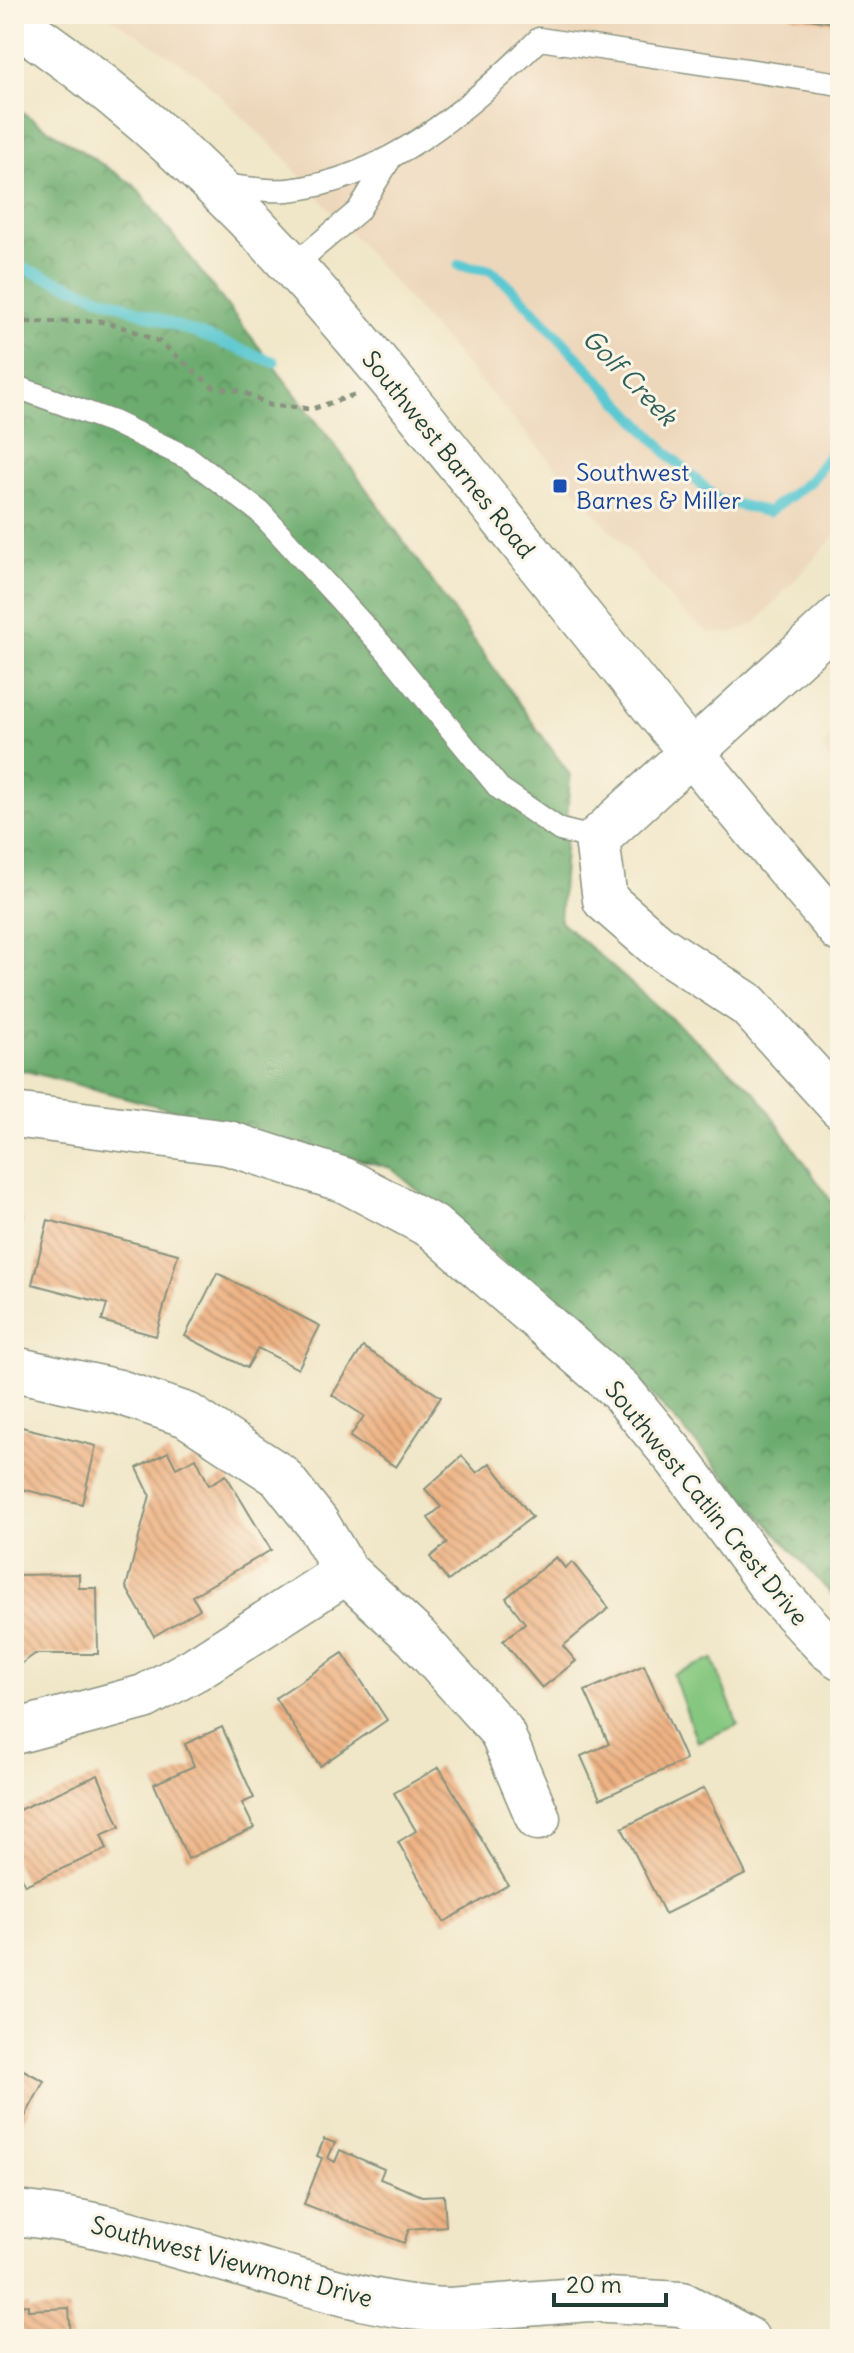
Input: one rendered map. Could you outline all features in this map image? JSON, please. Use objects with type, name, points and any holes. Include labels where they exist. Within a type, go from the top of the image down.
[{"type":"street","name":"Southwest Barnes Road","points":[[14,22],[109,90],[215,185],[294,265],[392,381],[690,754],[840,930]]},
{"type":"street","points":[[840,617],[597,839],[605,900],[658,946],[748,1005],[840,1106]]},
{"type":"street","name":"Southwest Catlin Crest Drive","points":[[14,1115],[228,1143],[344,1180],[433,1227],[620,1390],[678,1460],[774,1590],[840,1657]]},
{"type":"street","points":[[14,1369],[119,1392],[187,1415],[280,1476],[317,1523],[346,1572],[416,1637],[501,1731],[538,1818]]},
{"type":"street","points":[[14,1732],[144,1697],[195,1669],[346,1572]]},
{"type":"street","name":"Southwest Viewmont Drive","points":[[14,2213],[95,2224],[325,2289],[421,2310],[445,2325],[589,2299],[682,2304],[747,2339]]},
{"type":"lane","points":[[215,185],[285,190],[340,180],[390,159],[500,78],[539,39],[840,84]]},
{"type":"lane","points":[[294,265],[358,211],[390,159]]},
{"type":"lane","points":[[14,386],[113,422],[190,459],[260,512],[387,651],[499,788],[560,830],[597,839]]},
{"type":"path","points":[[14,322],[99,321],[128,329],[160,342],[213,387],[241,391],[269,405],[312,409],[392,381]]},
{"type":"shaded area","points":[[105,14],[840,14],[840,530],[756,623],[733,633],[709,632],[687,617],[283,156],[199,75]]},
{"type":"shaded area","points":[[840,724],[840,772],[821,749]]},
{"type":"green space","points":[[14,107],[134,185],[340,452],[570,775],[560,921],[756,1093],[840,1214],[840,1604],[621,1360],[391,1168],[14,1068]]},
{"type":"green space","points":[[713,1659],[738,1725],[697,1742],[673,1674]]},
{"type":"building","points":[[840,14],[840,24],[789,16]]},
{"type":"building","points":[[14,1217],[23,1219],[16,1260],[14,1260]]},
{"type":"building","points":[[48,1220],[178,1254],[156,1336],[102,1321],[107,1304],[32,1284]]},
{"type":"building","points":[[217,1273],[320,1326],[298,1369],[258,1348],[247,1368],[185,1336]]},
{"type":"building","points":[[363,1347],[441,1397],[396,1467],[350,1437],[364,1416],[332,1395]]},
{"type":"building","points":[[14,1425],[96,1446],[82,1504],[14,1487]]},
{"type":"building","points":[[168,1452],[176,1468],[196,1458],[209,1485],[226,1475],[271,1550],[192,1596],[200,1609],[154,1636],[126,1587],[150,1495],[137,1468]]},
{"type":"building","points":[[462,1456],[477,1473],[490,1463],[532,1517],[448,1581],[430,1557],[447,1543],[428,1518],[441,1507],[425,1489]]},
{"type":"building","points":[[556,1557],[565,1568],[572,1562],[609,1608],[563,1646],[576,1661],[542,1688],[503,1641],[525,1623],[506,1598]]},
{"type":"building","points":[[79,1574],[79,1588],[97,1588],[98,1654],[35,1654],[14,1669],[14,1575]]},
{"type":"building","points":[[343,1653],[387,1720],[320,1766],[275,1698]]},
{"type":"building","points":[[644,1665],[686,1760],[600,1799],[581,1756],[609,1744],[585,1691]]},
{"type":"building","points":[[222,1727],[254,1798],[242,1803],[254,1828],[188,1859],[154,1784],[194,1766],[185,1744]]},
{"type":"building","points":[[439,1767],[508,1885],[444,1922],[398,1842],[416,1831],[394,1793]]},
{"type":"building","points":[[98,1775],[120,1827],[101,1835],[107,1849],[25,1885],[14,1860],[14,1812]]},
{"type":"building","points":[[704,1788],[746,1874],[665,1914],[622,1828]]},
{"type":"building","points":[[14,2065],[44,2081],[18,2130],[14,2128]]},
{"type":"building","points":[[324,2139],[335,2143],[328,2158],[335,2162],[340,2150],[384,2169],[380,2179],[422,2196],[444,2195],[446,2226],[409,2229],[404,2243],[304,2204],[322,2158],[317,2156]]},
{"type":"building","points":[[28,2305],[28,2310],[69,2308],[71,2339],[14,2339],[14,2306]]},
{"type":"waterway","name":"Golf Creek","points":[[14,265],[274,362]]},
{"type":"waterway","name":"Golf Creek","points":[[459,265],[491,270],[520,296],[670,456],[718,500],[768,512],[811,480],[840,441]]},
{"type":"place","name":"Southwest Barnes & Miller","points":[[560,486]]}]
